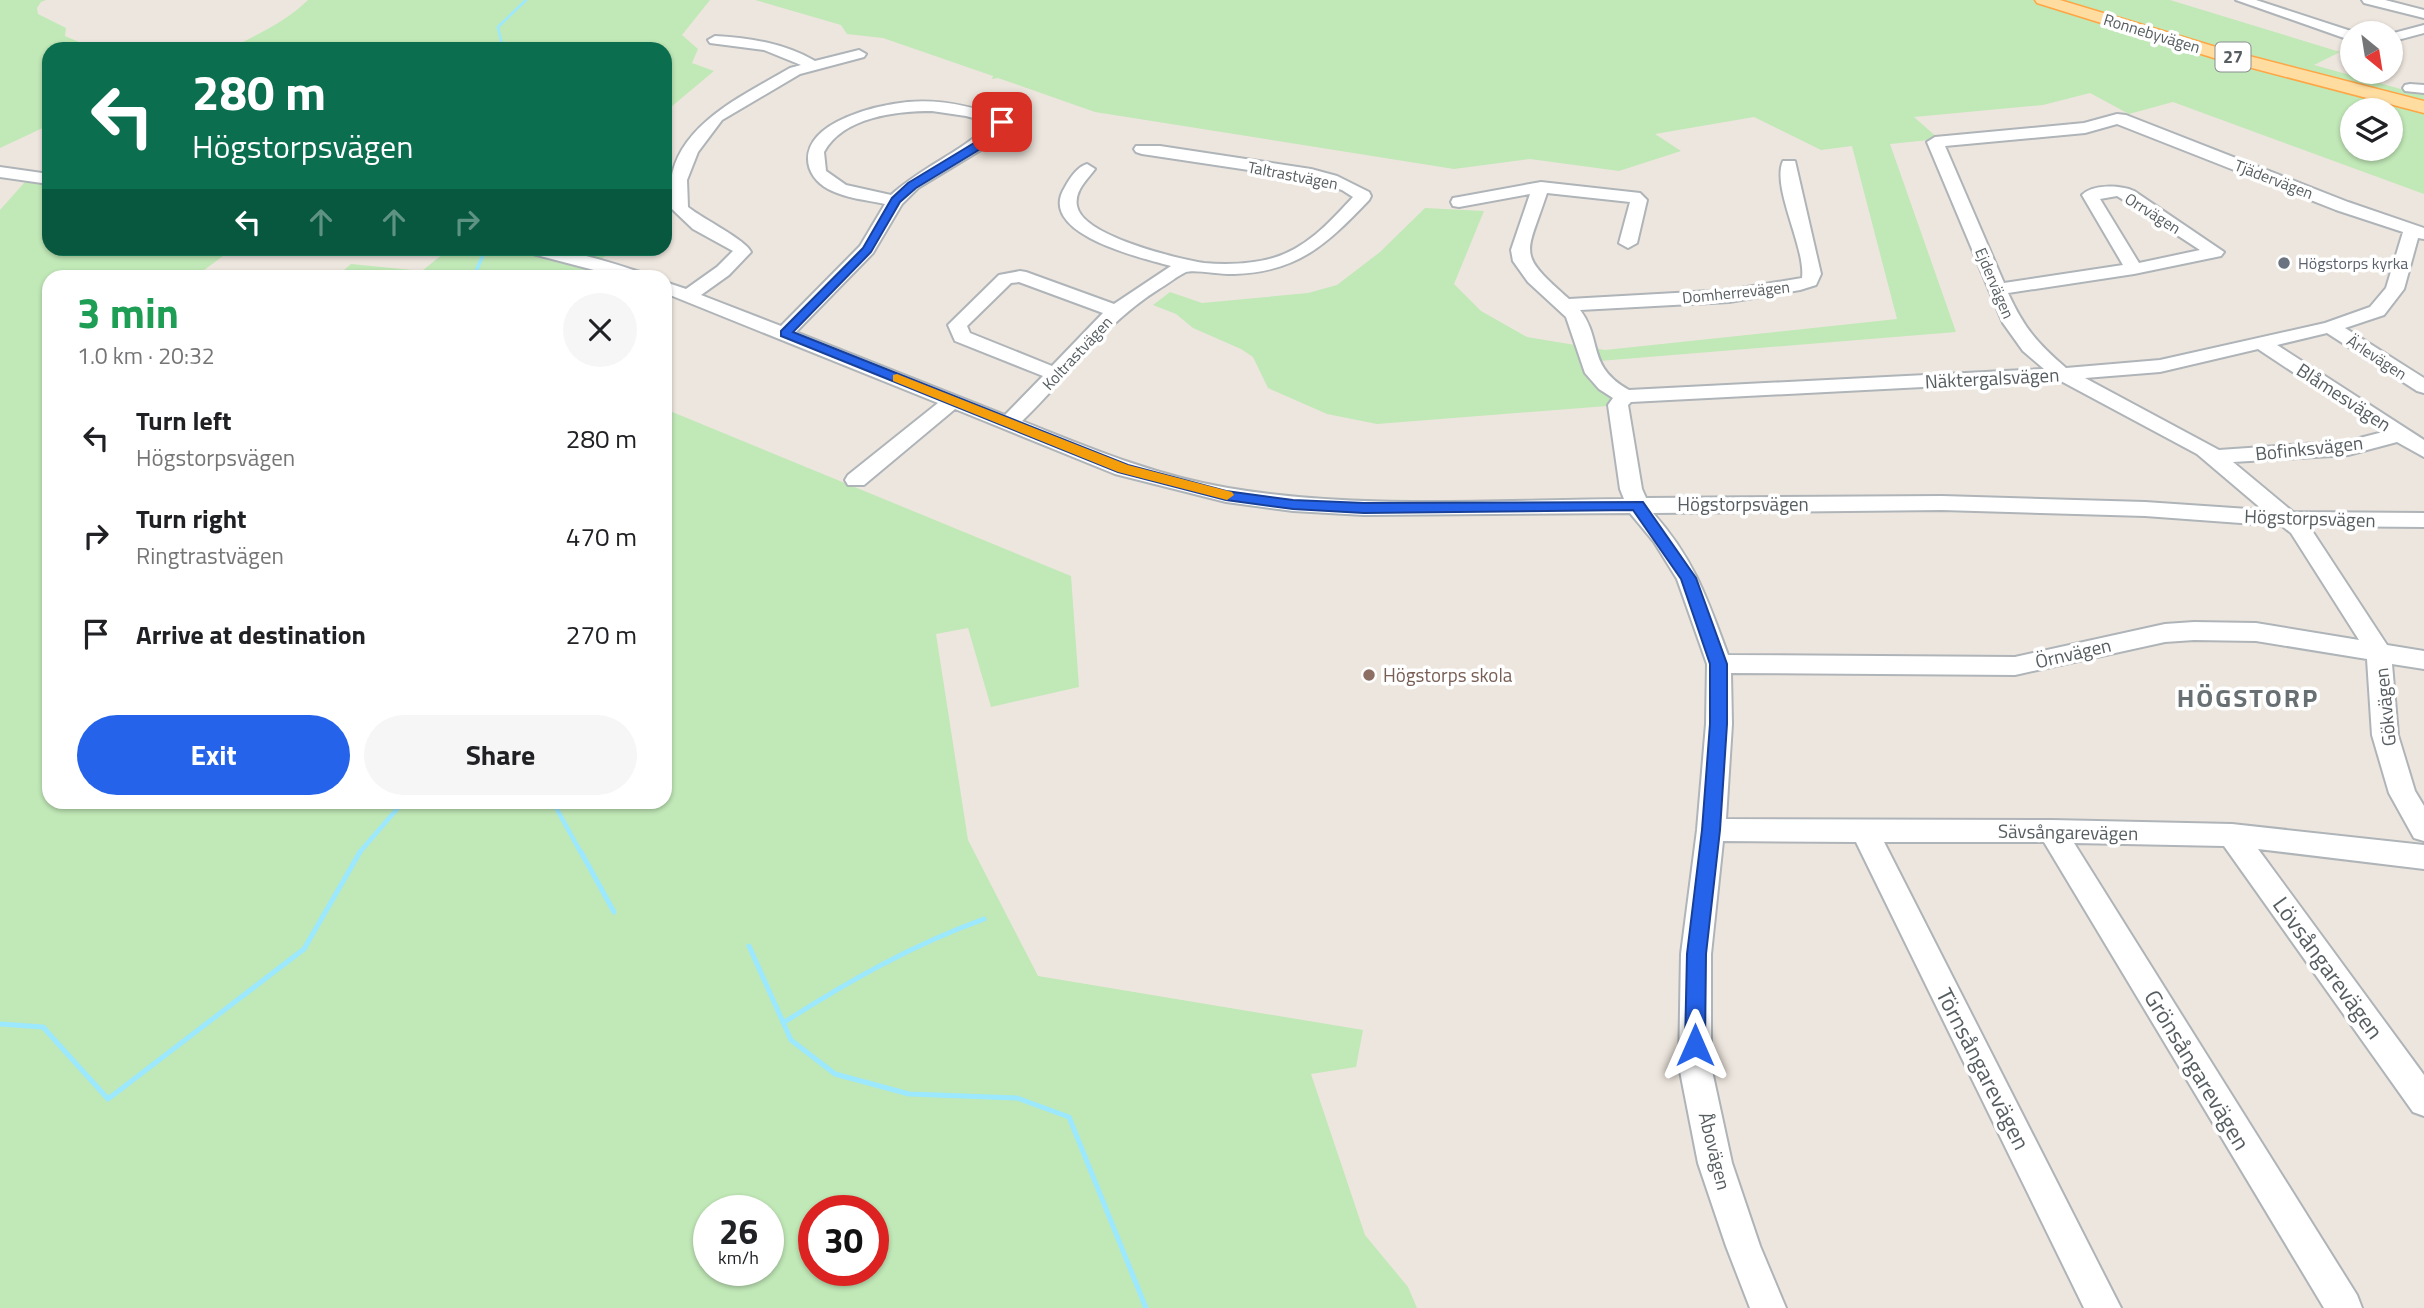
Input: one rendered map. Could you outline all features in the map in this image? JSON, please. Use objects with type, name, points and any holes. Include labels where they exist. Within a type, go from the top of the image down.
[{"type":"main road","name":"Ronnebyvägen","points":[[2043,0],[2220,54],[2424,107]]},
{"type":"street","points":[[2243,0],[2340,32]]},
{"type":"street","points":[[2368,0],[2424,14]]},
{"type":"street","points":[[2403,35],[2424,29]]},
{"type":"street","points":[[715,40],[769,47],[802,58],[812,66]]},
{"type":"street","points":[[688,296],[723,271],[742,252],[740,247],[672,210],[678,180],[690,151],[706,127],[728,108],[795,71],[859,54]]},
{"type":"street","points":[[785,333],[867,249],[895,201],[912,185],[978,145],[1002,122],[954,108],[906,107],[859,118],[838,127],[824,139],[814,160],[824,178],[846,190],[895,201]]},
{"type":"street","name":"Ejdervägen","points":[[2126,120],[2117,119],[2072,130],[1935,142],[2012,323],[2030,346],[2062,374],[2216,457],[2291,519]]},
{"type":"street","name":"Tjädervägen","points":[[2126,120],[2329,201],[2418,232]]},
{"type":"street","name":"Taltrastvägen","points":[[1142,149],[1169,150],[1208,160],[1326,178],[1354,189],[1363,196],[1313,247],[1289,259],[1258,267],[1206,268],[1185,265]]},
{"type":"street","name":"Domherrevägen","points":[[1564,305],[1729,296],[1800,285],[1810,281],[1812,274],[1791,186],[1789,164]]},
{"type":"street","points":[[1087,169],[1073,187],[1067,202],[1072,216],[1087,230],[1185,265]]},
{"type":"street","points":[[0,172],[42,178]]},
{"type":"street","points":[[1541,187],[1520,250],[1520,260],[1541,285],[1576,317],[1592,373],[1602,385],[1625,396],[1618,405],[1631,489],[1637,505]]},
{"type":"street","points":[[1459,202],[1541,187],[1634,197],[1639,200],[1628,243]]},
{"type":"street","name":"Orrvägen","points":[[1999,289],[2134,269],[2215,252],[2119,191],[2090,195],[2134,269]]},
{"type":"street","name":"Näktergalsvägen","points":[[1625,396],[2062,374],[2160,366],[2263,344],[2330,327],[2377,311],[2395,289],[2418,232]]},
{"type":"street","points":[[565,256],[615,270]]},
{"type":"street","name":"Koltrastvägen","points":[[1009,423],[1116,311],[1185,265]]},
{"type":"street","points":[[1057,374],[962,337],[957,326],[1005,279],[1020,276],[1116,311]]},
{"type":"street","name":"Högstorpsvägen","points":[[672,290],[1090,456],[1157,479],[1226,495],[1293,505],[1364,508],[2044,505],[2291,519],[2424,520]]},
{"type":"street","name":"Ärlevägen","points":[[2330,327],[2424,387]]},
{"type":"street","name":"Blåmesvägen","points":[[2263,344],[2424,450]]},
{"type":"street","points":[[856,480],[954,400]]},
{"type":"street","name":"Bofinksvägen","points":[[2216,457],[2348,448],[2401,434]]},
{"type":"street","name":"Åbovägen","points":[[1637,505],[1688,578],[1718,664],[1719,724],[1711,830],[1696,954],[1695,1066],[1716,1163],[1743,1246],[1768,1308]]},
{"type":"street","name":"Gökvägen","points":[[2291,519],[2379,652],[2385,735],[2402,793],[2424,830]]},
{"type":"street","name":"Örnvägen","points":[[1718,664],[2015,666],[2165,633],[2194,631],[2256,632],[2424,660]]},
{"type":"street","name":"Sävsångarevägen","points":[[1711,830],[2052,831],[2232,835],[2424,858]]},
{"type":"street","name":"Törnsångarevägen","points":[[1864,830],[2103,1308]]},
{"type":"street","name":"Grönsångarevägen","points":[[2052,831],[2344,1308]]},
{"type":"street","name":"Lövsångarevägen","points":[[2232,835],[2424,1101]]},
{"type":"green space","points":[[0,0],[46,0],[37,8],[38,14],[66,28],[65,36],[79,42],[42,42],[42,128],[0,148]]},
{"type":"green space","points":[[308,0],[710,0],[682,35],[698,49],[692,63],[714,71],[672,106],[672,42],[243,42],[283,20]]},
{"type":"green space","points":[[755,0],[2170,0],[2340,52],[2314,65],[2340,72],[2340,84],[2383,84],[2408,91],[2424,91],[2424,194],[2173,102],[2129,114],[2090,93],[2043,105],[1914,117],[1939,139],[1890,144],[1956,332],[1587,362],[1597,385],[1620,405],[1377,424],[1327,414],[1268,388],[1253,357],[1193,328],[1176,314],[1153,305],[1170,292],[1202,303],[1308,293],[1337,285],[1380,252],[1425,208],[1484,211],[1454,284],[1481,311],[1527,337],[1605,350],[1897,319],[1852,146],[1821,150],[1754,117],[1655,134],[1681,151],[1619,171],[1530,159],[1454,169],[1095,112],[998,78],[992,79],[993,76],[883,38],[847,34],[841,25]]},
{"type":"green space","points":[[32,174],[42,175],[42,256],[223,256],[204,270],[42,270],[42,809],[672,809],[672,412],[1071,576],[1079,687],[991,707],[968,628],[936,634],[968,840],[1038,976],[1363,1030],[1356,1067],[1311,1074],[1365,1235],[1408,1287],[1417,1308],[0,1308],[0,210]]},
{"type":"green space","points":[[440,256],[605,256],[584,270],[423,270]]},
{"type":"green space","points":[[351,264],[412,270],[344,270]]},
{"type":"waterway","points":[[501,42],[498,27],[526,0]]},
{"type":"waterway","points":[[477,270],[483,256]]},
{"type":"waterway","points":[[359,853],[397,809]]},
{"type":"waterway","points":[[557,809],[581,853]]},
{"type":"waterway","points":[[0,1024],[43,1027],[108,1099],[304,949],[360,852]]},
{"type":"waterway","points":[[581,852],[614,912]]},
{"type":"waterway","points":[[783,1023],[880,965],[931,940],[984,919]]},
{"type":"waterway","points":[[749,946],[783,1023]]},
{"type":"waterway","points":[[783,1023],[791,1040],[835,1074],[909,1094],[1017,1098],[1069,1117],[1146,1308]]},
{"type":"slow traffic","points":[[897,378],[1123,469],[1227,495]]},
{"type":"place","name":"Högstorps kyrka","points":[[2284,263]]},
{"type":"place","name":"Högstorps skola","points":[[1369,675]]},
{"type":"district","name":"HÖGSTORP","points":[[2248,698]]},
{"type":"route","points":[[1002,122],[978,145],[912,185],[895,201],[867,249],[785,333],[1123,469],[1226,495],[1293,505],[1364,508],[1637,505],[1662,537],[1688,578],[1718,664],[1719,724],[1711,830],[1696,954],[1695,1045]]}]
